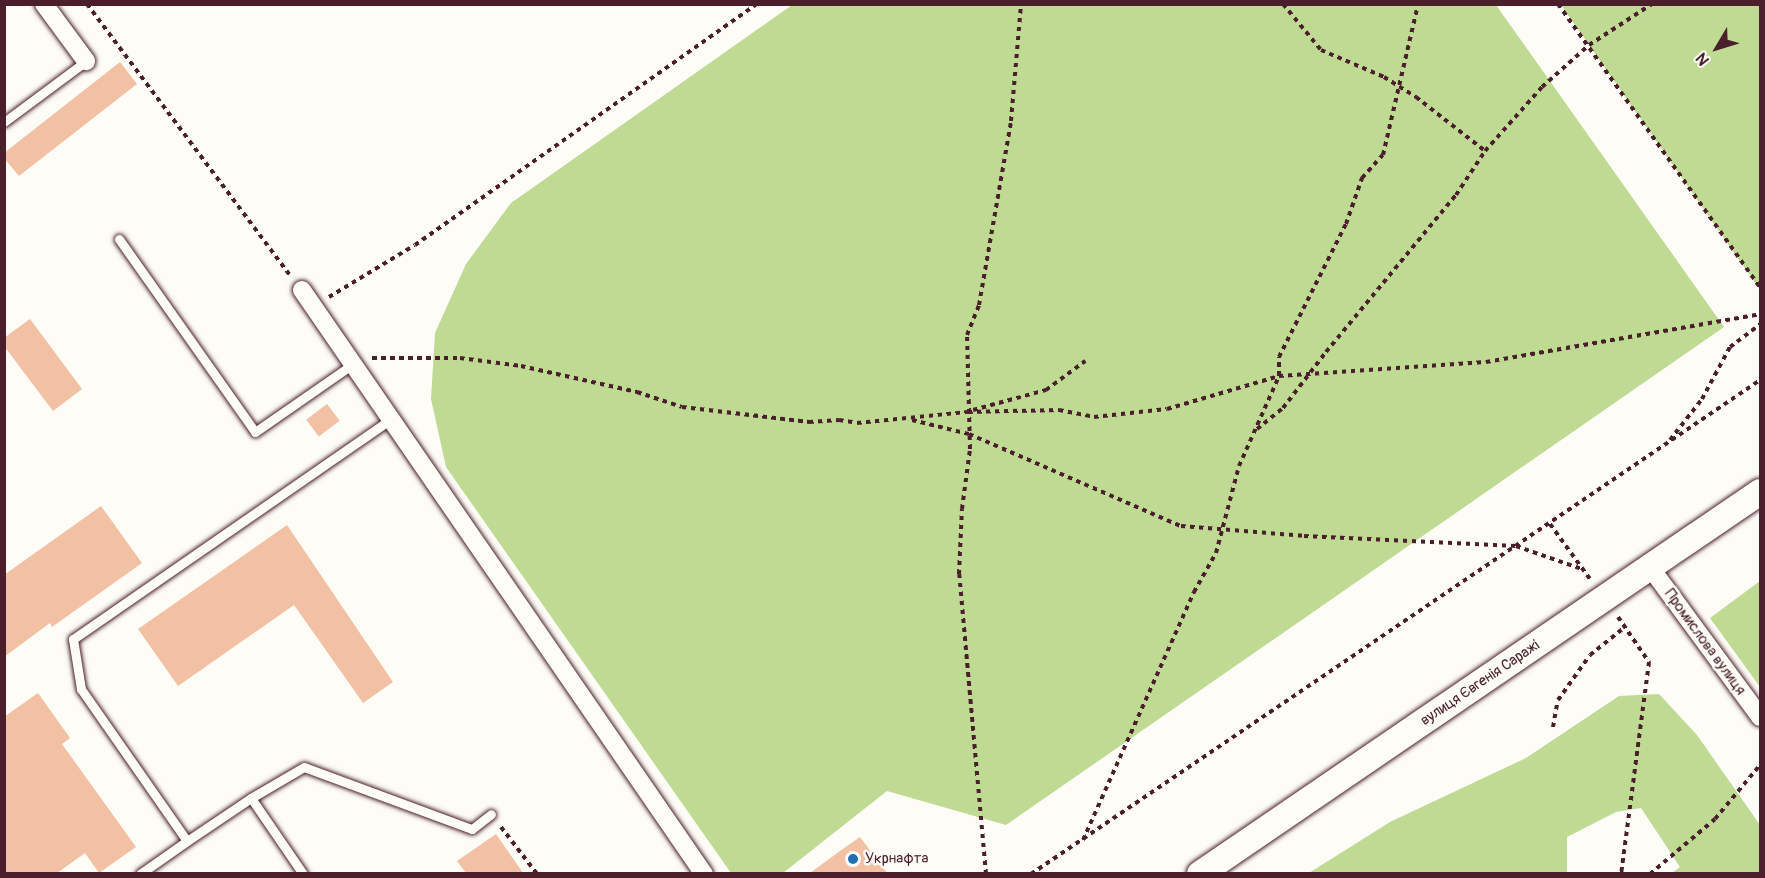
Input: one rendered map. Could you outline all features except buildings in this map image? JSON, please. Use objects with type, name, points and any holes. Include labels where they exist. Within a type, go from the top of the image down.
[{"type":"main road","name":"вулиця Євгенія Саражі","points":[[1200,873],[1761,492]]},
{"type":"street","points":[[44,4],[86,61]]},
{"type":"street","points":[[302,290],[704,873]]},
{"type":"street","name":"Промислова вулиця","points":[[1650,567],[1761,717]]},
{"type":"lane","points":[[4,122],[86,61]]},
{"type":"lane","points":[[119,239],[255,432],[351,361]]},
{"type":"lane","points":[[187,842],[81,689],[73,639],[391,419]]},
{"type":"lane","points":[[140,873],[251,798],[303,767],[472,829],[491,814]]},
{"type":"lane","points":[[251,798],[303,873]]},
{"type":"path","points":[[87,4],[302,290]]},
{"type":"path","points":[[313,306],[415,245],[757,4]]},
{"type":"path","points":[[986,873],[968,651],[959,574],[962,509],[970,449],[967,335],[979,305],[1011,121],[1021,4]]},
{"type":"path","points":[[1283,4],[1321,50],[1384,78],[1416,97],[1485,151]]},
{"type":"path","points":[[1083,840],[1194,592],[1216,553],[1239,466],[1279,376],[1279,357],[1346,224],[1362,178],[1383,154],[1418,4]]},
{"type":"path","points":[[1558,4],[1761,287]]},
{"type":"path","points":[[1255,431],[1283,408],[1308,374],[1456,195],[1485,151],[1542,87],[1589,45],[1652,4]]},
{"type":"path","points":[[351,361],[460,358],[520,366],[638,392],[682,407],[809,422],[839,420],[857,423],[968,412],[1059,410],[1094,417],[1157,410],[1279,376],[1486,362],[1761,314]]},
{"type":"path","points":[[1666,444],[1702,399],[1730,347],[1761,324]]},
{"type":"path","points":[[968,412],[1046,390],[1085,361]]},
{"type":"path","points":[[1031,873],[1761,380]]},
{"type":"path","points":[[907,419],[969,434],[1181,525],[1222,530],[1516,546],[1582,569]]},
{"type":"path","points":[[1550,524],[1649,662],[1621,873]]},
{"type":"path","points":[[1553,727],[1558,700],[1590,655],[1625,627]]},
{"type":"path","points":[[1650,873],[1715,819],[1761,765]]},
{"type":"path","points":[[491,814],[537,873]]},
{"type":"green space","points":[[792,5],[1496,5],[1724,327],[1006,825],[887,791],[783,873],[731,873],[446,467],[431,399],[435,333],[466,264],[511,203]]},
{"type":"green space","points":[[1561,5],[1760,5],[1760,290],[1589,45]]},
{"type":"green space","points":[[1760,581],[1760,687],[1710,618]]},
{"type":"green space","points":[[1659,694],[1697,735],[1760,825],[1760,873],[1672,873],[1680,867],[1641,808],[1616,812],[1567,837],[1567,873],[1309,873],[1390,822],[1526,758],[1619,696]]},
{"type":"place","name":"Укрнафта","points":[[853,859]]}]
